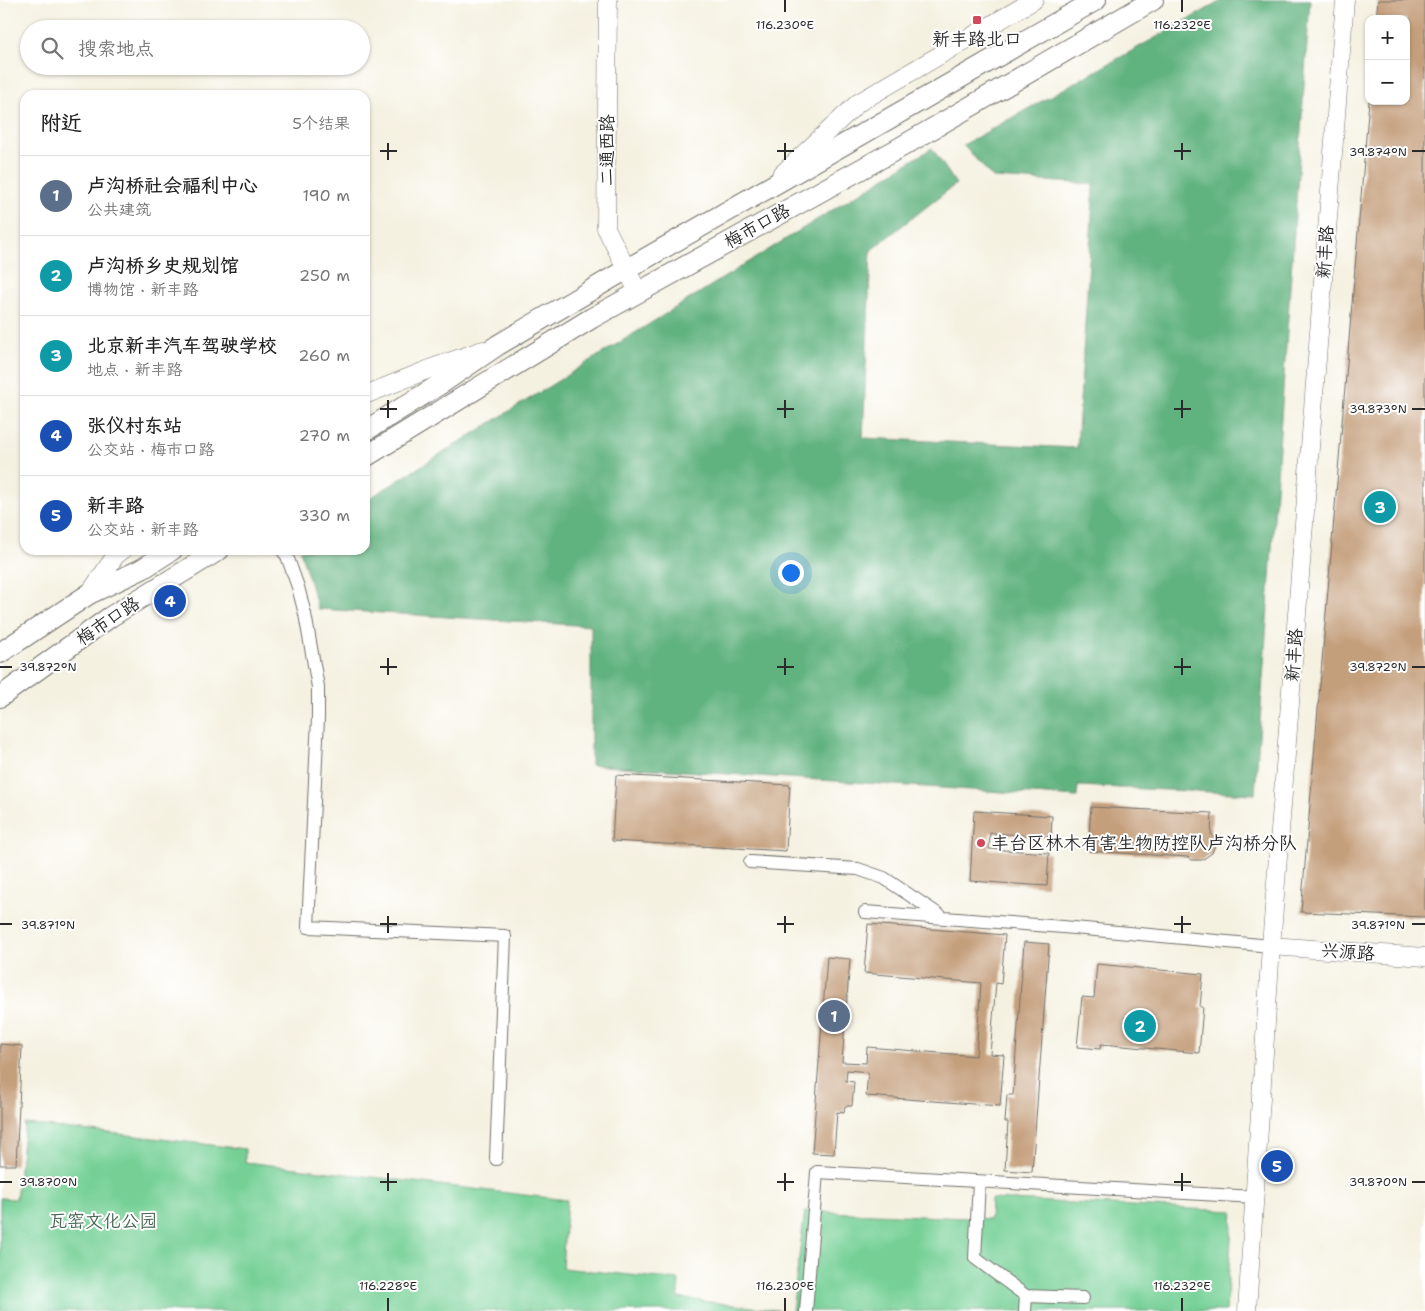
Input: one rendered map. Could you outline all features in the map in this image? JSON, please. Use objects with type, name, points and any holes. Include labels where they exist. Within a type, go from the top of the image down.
[{"type":"main road","name":"梅市口路","points":[[370,428],[498,345],[626,269],[1096,0]]},
{"type":"main road","name":"梅市口路","points":[[370,454],[592,318],[901,147],[1153,0]]},
{"type":"main road","name":"梅市口路","points":[[0,654],[89,594],[142,569],[164,555]]},
{"type":"main road","name":"梅市口路","points":[[0,697],[110,617],[211,555]]},
{"type":"street","name":"二通西路","points":[[608,0],[606,228],[638,292]]},
{"type":"street","points":[[766,189],[858,104],[1034,0]]},
{"type":"street","name":"新丰路","points":[[1247,1311],[1271,946],[1345,0]]},
{"type":"street","points":[[370,393],[432,368],[498,345]]},
{"type":"street","points":[[89,594],[116,555]]},
{"type":"street","points":[[286,555],[298,586],[318,687],[308,927],[506,936],[496,1159]]},
{"type":"street","points":[[750,862],[858,869],[884,878],[943,918]]},
{"type":"street","points":[[865,912],[1271,946]]},
{"type":"street","name":"兴源路","points":[[1271,946],[1425,957]]},
{"type":"street","points":[[806,1311],[817,1172],[1255,1197]]},
{"type":"street","points":[[980,1182],[975,1258],[1026,1296],[1083,1298]]},
{"type":"street","points":[[1025,1311],[1026,1296]]},
{"type":"green space","points":[[1223,0],[1310,0],[1255,794],[1078,786],[1077,797],[591,765],[591,626],[318,609],[302,555],[370,555],[370,498],[932,148],[956,184],[871,250],[863,438],[1077,448],[1094,184],[993,178],[963,145]]},
{"type":"green space","name":"瓦窑文化公园","points":[[25,1124],[245,1149],[245,1162],[567,1200],[562,1268],[679,1280],[678,1298],[784,1311],[0,1311],[0,1198],[16,1199]]},
{"type":"green space","points":[[991,1199],[1233,1211],[1226,1311],[792,1311],[805,1211],[990,1219]]},
{"type":"building","points":[[1378,0],[1425,0],[1425,917],[1301,912],[1369,105],[1410,105],[1410,15],[1376,15]]},
{"type":"building","points":[[616,775],[790,785],[786,851],[612,841]]},
{"type":"building","points":[[1091,807],[1212,813],[1211,834],[1214,837],[1215,845],[1212,853],[1202,860],[1192,860],[1188,857],[1088,851]]},
{"type":"building","name":"丰台区林木有害生物防控队卢沟桥分队","points":[[974,811],[1052,816],[1051,837],[990,833],[989,849],[1049,853],[1047,886],[970,881]]},
{"type":"building","points":[[868,924],[1005,935],[1001,984],[996,983],[990,1054],[1004,1055],[1000,1106],[866,1096],[868,1072],[847,1070],[846,1081],[854,1082],[852,1106],[845,1106],[844,1113],[837,1112],[834,1154],[812,1153],[827,957],[850,959],[842,1062],[866,1063],[867,1047],[976,1056],[981,983],[864,973]]},
{"type":"building","points":[[1024,942],[1049,944],[1032,1172],[1005,1170],[1008,1122],[1005,1122],[1007,1095],[1013,1095]]},
{"type":"building","points":[[1097,964],[1203,974],[1200,1007],[1203,1007],[1199,1053],[1101,1044],[1100,1049],[1077,1047],[1082,997],[1094,998]]},
{"type":"building","points":[[0,1044],[22,1046],[16,1165],[0,1165]]},
{"type":"place","name":"新丰路北口","points":[[977,20]]},
{"type":"place","name":"北京新丰汽车驾驶学校","points":[[1380,507]]},
{"type":"place","name":"张仪村东站","points":[[170,601]]},
{"type":"place","name":"丰台区林木有害生物防控队卢沟桥分队","points":[[981,843]]},
{"type":"place","name":"卢沟桥社会福利中心","points":[[834,1016]]},
{"type":"place","name":"卢沟桥乡史规划馆","points":[[1140,1026]]},
{"type":"place","name":"新丰路","points":[[1277,1166]]}]
